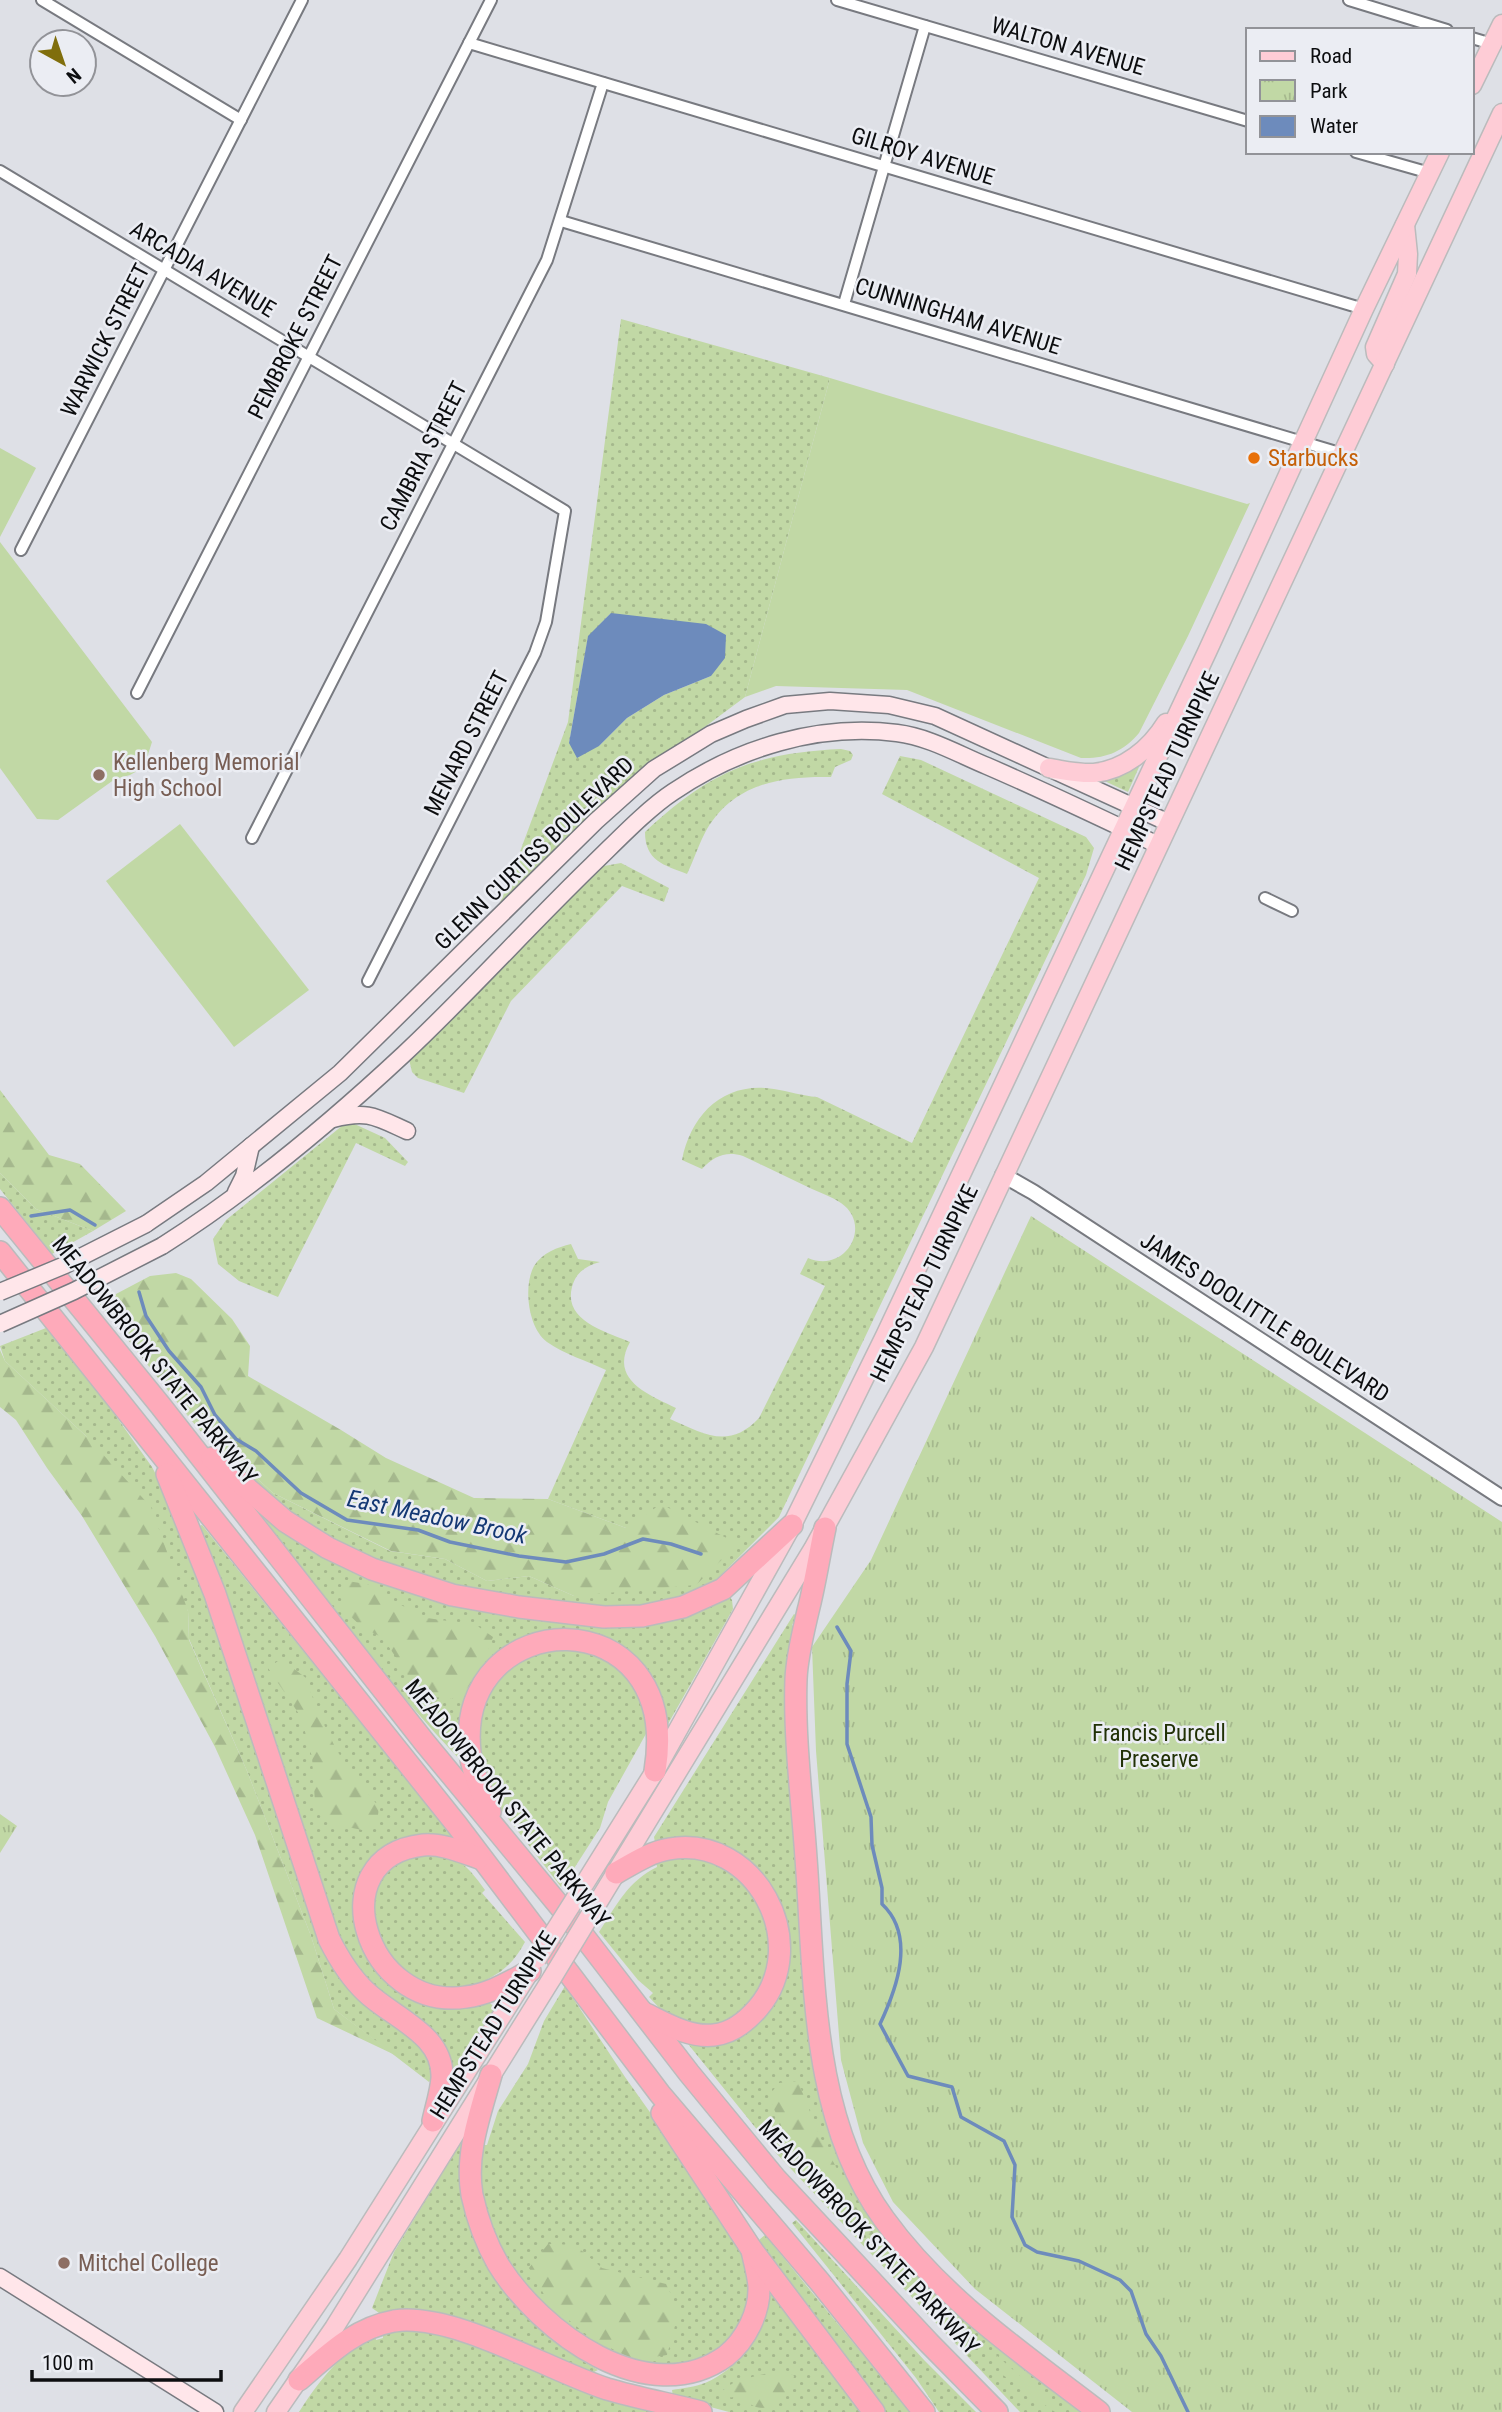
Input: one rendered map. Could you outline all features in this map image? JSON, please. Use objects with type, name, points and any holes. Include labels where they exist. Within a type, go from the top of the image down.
[{"type":"highway","name":"MEADOWBROOK STATE PARKWAY","points":[[0,1208],[776,2179],[997,2412]]},
{"type":"highway","points":[[0,1252],[440,1804],[660,2094],[812,2272],[924,2412]]},
{"type":"highway","points":[[183,1435],[285,1521],[328,1548],[410,1583],[452,1595],[519,1607],[604,1617],[642,1616],[683,1607],[723,1589],[792,1525]]},
{"type":"highway","points":[[160,1455],[215,1594],[329,1939],[341,1962],[366,1992],[422,2033],[437,2054],[442,2077],[433,2121]]},
{"type":"highway","points":[[825,1528],[802,1631],[796,1678],[816,1996],[821,2039],[838,2124],[850,2159],[865,2189],[883,2218],[921,2265],[978,2320],[1099,2412]]},
{"type":"highway","points":[[498,1830],[473,1768],[470,1723],[484,1684],[497,1667],[515,1653],[533,1644],[558,1639],[577,1639],[594,1643],[628,1663],[640,1678],[653,1704],[659,1747],[654,1771]]},
{"type":"highway","points":[[479,1858],[426,1844],[405,1848],[379,1866],[367,1884],[363,1904],[370,1942],[391,1973],[404,1983],[427,1994],[445,1998],[463,1998],[491,1992],[533,1965]]},
{"type":"highway","points":[[616,1873],[668,1849],[706,1850],[744,1869],[759,1885],[773,1910],[778,1927],[780,1952],[776,1976],[765,1999],[748,2019],[735,2028],[713,2035],[701,2035],[683,2031],[640,2011]]},
{"type":"highway","points":[[580,1989],[752,2250],[874,2412]]},
{"type":"highway","points":[[491,2075],[470,2162],[472,2193],[480,2225],[497,2262],[516,2289],[551,2326],[579,2348],[613,2367],[646,2378],[673,2379],[705,2371],[734,2350],[751,2323],[757,2306],[759,2286],[752,2250]]},
{"type":"highway","points":[[299,2380],[339,2346],[367,2329],[414,2320],[452,2327],[606,2388],[701,2412]]},
{"type":"main road","points":[[1474,81],[1502,24]]},
{"type":"main road","name":"HEMPSTEAD TURNPIKE","points":[[276,2412],[334,2328],[616,1873],[825,1528],[924,1347],[1502,113]]},
{"type":"main road","name":"HEMPSTEAD TURNPIKE","points":[[243,2412],[348,2259],[575,1899],[654,1771],[792,1525],[885,1336],[1197,673],[1364,309],[1439,154]]},
{"type":"main road","points":[[1385,364],[1376,354],[1376,341],[1407,274],[1405,225]]},
{"type":"main road","points":[[1048,768],[1092,773],[1115,769],[1139,755],[1160,732],[1197,673]]},
{"type":"main road","name":"GLENN CURTISS BOULEVARD","points":[[0,1292],[65,1265],[146,1224],[206,1183],[355,1060],[596,821],[654,769],[711,734],[785,705],[830,701],[889,705],[935,716],[1168,823]]},
{"type":"main road","points":[[898,733],[902,708]]},
{"type":"main road","points":[[0,1324],[74,1291],[162,1246],[210,1216],[331,1119],[403,1054],[581,876],[671,793],[727,760],[810,735],[865,731],[898,733],[929,741],[1040,789],[1158,845]]},
{"type":"main road","points":[[331,1119],[355,1113],[370,1115],[407,1131]]},
{"type":"main road","points":[[233,1197],[244,1176],[251,1146]]},
{"type":"main road","points":[[0,2277],[215,2412]]},
{"type":"street","points":[[43,0],[241,120]]},
{"type":"street","name":"WARWICK STREET","points":[[21,550],[302,0]]},
{"type":"street","name":"PEMBROKE STREET","points":[[137,693],[491,0]]},
{"type":"street","name":"WALTON AVENUE","points":[[837,0],[1246,120]]},
{"type":"street","points":[[1349,0],[1440,28]]},
{"type":"street","points":[[844,304],[925,26]]},
{"type":"street","points":[[1474,39],[1492,44]]},
{"type":"street","name":"GILROY AVENUE","points":[[469,43],[1364,309]]},
{"type":"street","name":"CAMBRIA STREET","points":[[252,838],[547,260],[603,83]]},
{"type":"street","points":[[1363,154],[1430,173]]},
{"type":"street","name":"ARCADIA AVENUE","points":[[0,171],[565,511]]},
{"type":"street","name":"CUNNINGHAM AVENUE","points":[[561,221],[1343,454]]},
{"type":"street","name":"MENARD STREET","points":[[368,981],[536,653],[546,622],[565,511]]},
{"type":"street","points":[[1265,898],[1292,911]]},
{"type":"street","name":"JAMES DOOLITTLE BOULEVARD","points":[[1003,1175],[1502,1498]]},
{"type":"green space","points":[[621,319],[830,378],[745,697],[663,758],[491,924],[568,722]],"holes":[[[610,614],[711,676],[664,695],[627,718],[599,746],[569,743],[588,637]]]},
{"type":"green space","points":[[830,378],[1250,503],[1139,733],[1127,745],[1106,756],[1081,758],[907,690],[776,686],[745,697]]},
{"type":"green space","points":[[0,448],[36,468],[0,537]]},
{"type":"green space","points":[[0,542],[152,742],[144,767],[115,779],[58,820],[37,819],[0,768]]},
{"type":"green space","points":[[810,751],[850,751],[853,755],[851,760],[835,767],[831,777],[777,781],[761,785],[731,801],[707,829],[687,874],[657,860],[648,850],[645,832],[668,811],[712,780],[758,761]]},
{"type":"green space","points":[[900,756],[921,760],[1086,837],[1094,848],[1086,875],[779,1517],[719,1577],[721,1583],[694,1598],[616,1612],[477,1595],[375,1564],[377,1559],[324,1534],[246,1477],[184,1411],[273,1493],[390,1551],[445,1559],[487,1581],[529,1576],[574,1596],[626,1528],[548,1499],[606,1370],[547,1342],[535,1327],[532,1317],[528,1295],[534,1266],[546,1254],[571,1244],[578,1259],[600,1262],[586,1268],[576,1277],[571,1299],[574,1309],[589,1324],[630,1342],[624,1366],[628,1376],[644,1391],[676,1408],[670,1419],[705,1434],[727,1436],[748,1428],[759,1418],[825,1286],[800,1274],[808,1258],[822,1261],[834,1259],[844,1253],[851,1245],[855,1223],[850,1212],[838,1201],[743,1156],[721,1156],[702,1169],[682,1160],[693,1128],[713,1104],[725,1096],[740,1090],[774,1089],[817,1097],[912,1143],[1039,878],[882,794]]},
{"type":"green space","points":[[1143,758],[1128,792],[1096,777]]},
{"type":"green space","points":[[180,824],[309,990],[234,1047],[106,881]]},
{"type":"green space","points":[[621,863],[669,888],[664,902],[622,886],[511,1001],[464,1093],[418,1078],[412,1072],[408,1055],[604,866]]},
{"type":"green space","points":[[0,1090],[49,1155],[80,1164],[126,1211],[93,1231],[36,1209],[0,1173]]},
{"type":"green space","points":[[348,1121],[385,1138],[408,1162],[405,1166],[356,1143],[278,1297],[239,1281],[218,1264],[213,1239],[226,1220]]},
{"type":"green space","points":[[0,1173],[36,1209],[93,1231],[52,1254],[0,1189]]},
{"type":"green space","name":"Francis Purcell Preserve","points":[[1031,1216],[1502,1522],[1502,2412],[1132,2412],[975,2289],[893,2202],[863,2143],[841,2060],[816,1751],[812,1647],[871,1560]]},
{"type":"green space","points":[[176,1273],[191,1279],[232,1319],[250,1346],[248,1376],[386,1458],[474,1498],[548,1499],[626,1528],[661,1504],[738,1544],[696,1585],[574,1596],[529,1576],[487,1581],[445,1559],[391,1551],[273,1493],[184,1411],[99,1303],[150,1276]]},
{"type":"green space","points":[[46,1328],[103,1398],[152,1467],[175,1511],[201,1573],[326,1947],[433,2060],[429,2082],[334,2009],[311,1936],[247,1771],[189,1639],[188,1611],[86,1436],[5,1361],[0,1346]]},
{"type":"green space","points":[[0,1350],[5,1361],[86,1436],[151,1507],[188,1611],[189,1640],[247,1771],[311,1936],[334,2009],[395,2055],[317,2018],[255,1835],[215,1747],[155,1636],[82,1516],[16,1420],[0,1407]]},
{"type":"green space","points":[[268,1516],[308,1544],[578,1623],[728,1594],[733,1609],[668,1724],[651,1680],[636,1663],[613,1645],[614,1640],[577,1633],[546,1635],[468,1701],[459,1736],[461,1761],[384,1674],[335,1613],[265,1520]]},
{"type":"green space","points":[[202,1525],[456,1841],[436,1839],[363,1881],[388,1977],[487,2000],[495,2008],[454,2072],[451,2073],[380,1998],[339,1945],[196,1527]]},
{"type":"green space","points":[[347,1581],[373,1585],[397,1603],[427,1618],[476,1625],[493,1637],[476,1681],[452,1699],[426,1696],[411,1680],[383,1638],[362,1627],[347,1613],[340,1595]]},
{"type":"green space","points":[[794,1614],[797,1616],[792,1625],[799,1631],[830,2118],[908,2262],[962,2319],[1082,2412],[1020,2412],[776,2153],[684,2039],[710,2046],[740,2034],[762,2017],[775,1999],[784,1978],[788,1956],[782,1911],[772,1891],[758,1873],[748,1863],[740,1860],[656,1848],[654,1837]]},
{"type":"green space","points":[[581,1645],[613,1658],[641,1690],[652,1723],[608,1802],[600,1828],[561,1887],[493,1799],[482,1780],[477,1716],[491,1685],[515,1661],[544,1648]]},
{"type":"green space","points":[[281,1659],[306,1678],[317,1710],[337,1751],[379,1807],[377,1823],[367,1831],[338,1825],[315,1802],[312,1757],[301,1717],[268,1668]]},
{"type":"green space","points":[[0,1814],[17,1826],[0,1853]]},
{"type":"green space","points":[[420,1851],[451,1857],[465,1866],[485,1890],[482,1893],[525,1942],[510,1964],[488,1979],[489,1986],[435,1991],[392,1964],[370,1910],[375,1883],[395,1862]]},
{"type":"green space","points":[[682,1855],[716,1860],[753,1886],[775,1940],[761,1997],[718,2029],[690,2030],[665,2014],[649,1997],[653,1993],[638,1980],[599,1932],[630,1887],[657,1867],[656,1861]]},
{"type":"green space","points":[[565,1986],[625,2077],[732,2228],[748,2264],[750,2303],[738,2333],[694,2369],[609,2357],[548,2315],[499,2250],[478,2185],[480,2145],[487,2145],[498,2111],[528,2064],[544,2021]]},
{"type":"green space","points":[[798,2081],[819,2135],[852,2197],[887,2256],[923,2291],[924,2299],[885,2261],[840,2201],[819,2193],[800,2169],[771,2102],[771,2093],[779,2083]]},
{"type":"green space","points":[[466,2134],[460,2156],[528,2316],[576,2357],[598,2370],[588,2375],[382,2315],[372,2308],[394,2252]]},
{"type":"green space","points":[[796,2220],[925,2361],[976,2412],[939,2412],[916,2378],[792,2223]]},
{"type":"green space","points":[[765,2235],[910,2412],[885,2412],[842,2357],[759,2240]]},
{"type":"green space","points":[[548,2244],[575,2245],[602,2268],[666,2284],[679,2311],[667,2355],[634,2360],[591,2338],[550,2305],[529,2268]]},
{"type":"green space","points":[[774,2293],[865,2412],[729,2412],[673,2397],[672,2390],[705,2383],[719,2376],[740,2358],[760,2323],[768,2296]]},
{"type":"green space","points":[[414,2329],[441,2334],[666,2412],[299,2412],[323,2378],[363,2342],[375,2335],[376,2340],[383,2338],[383,2333]]},
{"type":"green space","points":[[996,2355],[1062,2412],[1055,2412],[1003,2375]]},
{"type":"green space","points":[[784,2369],[794,2376],[786,2396],[778,2405],[756,2407],[740,2398],[719,2393],[736,2381]]},
{"type":"water","points":[[611,613],[706,624],[726,635],[725,658],[711,676],[664,695],[627,718],[599,746],[577,758],[569,743],[588,636]]},
{"type":"waterway","points":[[31,1216],[70,1210],[95,1225]]},
{"type":"waterway","name":"East Meadow Brook","points":[[139,1292],[146,1316],[169,1351],[201,1387],[215,1415],[236,1439],[256,1451],[301,1493],[347,1520],[418,1530],[450,1542],[566,1562],[604,1554],[643,1539],[671,1544],[701,1554]]},
{"type":"waterway","name":"East Meadow Brook","points":[[837,1627],[851,1651],[847,1684],[847,1744],[871,1817],[872,1845],[882,1888],[882,1904],[892,1917],[901,1947],[897,1979],[880,2024],[908,2076],[952,2087],[961,2117],[1004,2141],[1015,2165],[1012,2217],[1025,2245],[1037,2252],[1079,2261],[1120,2280],[1131,2291],[1146,2334],[1161,2356],[1188,2412]]},
{"type":"place","name":"Starbucks","points":[[1254,458]]},
{"type":"place","name":"Kellenberg Memorial High School","points":[[99,775]]},
{"type":"place","name":"Mitchel College","points":[[64,2263]]}]
